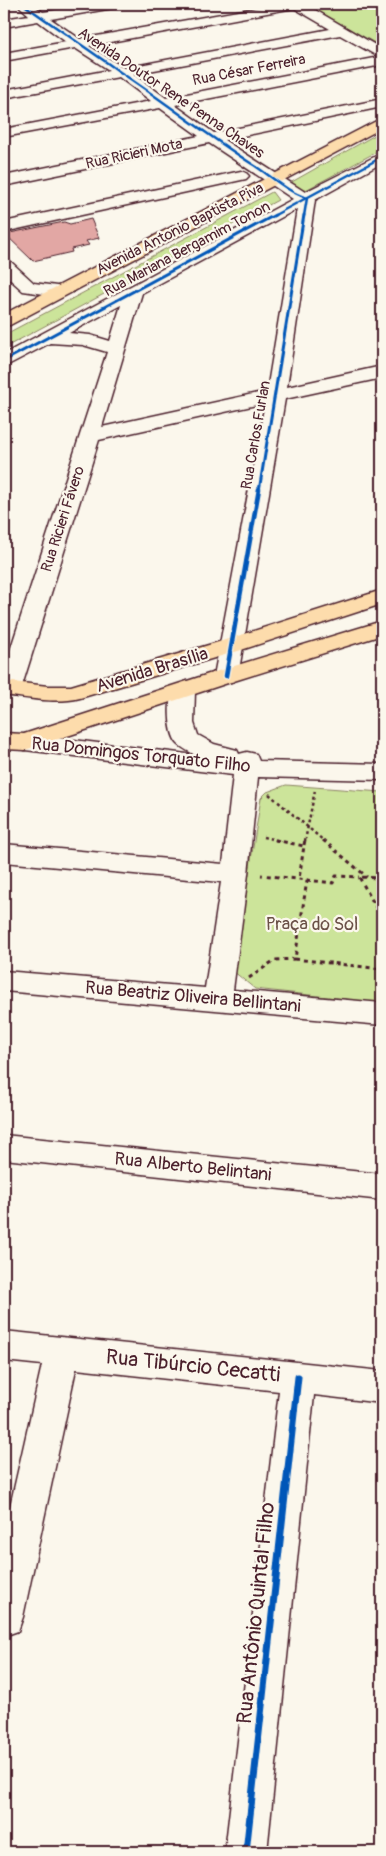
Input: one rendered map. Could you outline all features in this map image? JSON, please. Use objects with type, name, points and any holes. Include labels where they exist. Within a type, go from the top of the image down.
[{"type":"main road","points":[[338,127],[382,103]]},
{"type":"main road","name":"Avenida Antonio Baptista Piva","points":[[4,321],[382,122]]},
{"type":"main road","name":"Avenida Antonio Baptista Piva","points":[[194,201],[277,159]]},
{"type":"main road","points":[[12,295],[53,274]]},
{"type":"main road","name":"Avenida Brasília","points":[[6,688],[48,693],[72,693],[230,646],[382,597]]},
{"type":"main road","name":"Avenida Brasília","points":[[14,742],[382,628]]},
{"type":"street","name":"Avenida Doutor Rene Penna Chaves","points":[[23,4],[78,44],[121,72],[211,138],[259,168],[296,195],[307,198]]},
{"type":"street","points":[[4,24],[114,4]]},
{"type":"street","points":[[4,57],[296,4],[382,54]]},
{"type":"street","points":[[4,94],[342,31]]},
{"type":"street","name":"Rua César Ferreira","points":[[4,133],[382,61]]},
{"type":"street","name":"Rua Ricieri Mota","points":[[4,181],[382,103]]},
{"type":"street","name":"Rua Mariana Bergamim Tonon","points":[[4,361],[239,236],[382,157]]},
{"type":"street","points":[[4,227],[241,176]]},
{"type":"street","name":"Rua Carlos Furlan","points":[[226,676],[276,395],[285,237],[307,198]]},
{"type":"street","points":[[239,236],[285,237]]},
{"type":"street","points":[[4,265],[29,287],[58,291]]},
{"type":"street","points":[[29,287],[31,296],[30,307]]},
{"type":"street","name":"Rua Ricieri Fávero","points":[[6,688],[90,436],[134,292]]},
{"type":"street","points":[[47,338],[97,340],[116,349]]},
{"type":"street","points":[[90,436],[382,372]]},
{"type":"street","name":"Rua Domingos Torquato Filho","points":[[183,691],[182,723],[187,739],[205,750],[278,779],[382,772]]},
{"type":"street","name":"Rua Domingos Torquato Filho","points":[[14,742],[246,765]]},
{"type":"street","points":[[218,998],[235,874],[246,765]]},
{"type":"street","points":[[4,853],[235,874]]},
{"type":"street","name":"Rua Beatriz Oliveira Bellintani","points":[[4,981],[218,998],[382,1014]]},
{"type":"street","name":"Rua Alberto Belintani","points":[[4,1147],[382,1186]]},
{"type":"street","name":"Rua Tibúrcio Cecatti","points":[[4,1346],[382,1387]]},
{"type":"street","points":[[4,1617],[62,1353]]},
{"type":"street","name":"Rua Antônio Quintal Filho","points":[[246,1852],[298,1377]]},
{"type":"path","points":[[261,798],[268,793],[278,779]]},
{"type":"path","points":[[299,879],[315,787]]},
{"type":"path","points":[[268,793],[367,877]]},
{"type":"path","points":[[258,836],[304,846]]},
{"type":"path","points":[[235,874],[333,883],[336,876],[382,878]]},
{"type":"path","points":[[359,877],[382,918]]},
{"type":"path","points":[[295,959],[307,880]]},
{"type":"path","points":[[246,971],[245,980],[275,960],[295,959],[382,969]]},
{"type":"green space","points":[[306,4],[382,4],[382,47]]},
{"type":"green space","points":[[382,131],[382,149],[302,192],[290,183]]},
{"type":"green space","points":[[272,192],[278,200],[4,348],[4,335]]},
{"type":"green space","name":"Praça do Sol","points":[[286,785],[382,792],[382,1003],[255,989],[233,971],[261,798],[267,792]]},
{"type":"building","points":[[91,219],[99,238],[86,241],[89,245],[71,249],[72,252],[33,261],[5,234],[64,222],[70,224]]},
{"type":"cycle path","points":[[23,4],[78,44],[121,72],[211,138],[259,168],[297,195],[307,198],[276,395],[226,676]]},
{"type":"cycle path","points":[[4,361],[382,157]]},
{"type":"cycle path","points":[[246,1852],[298,1377]]}]
